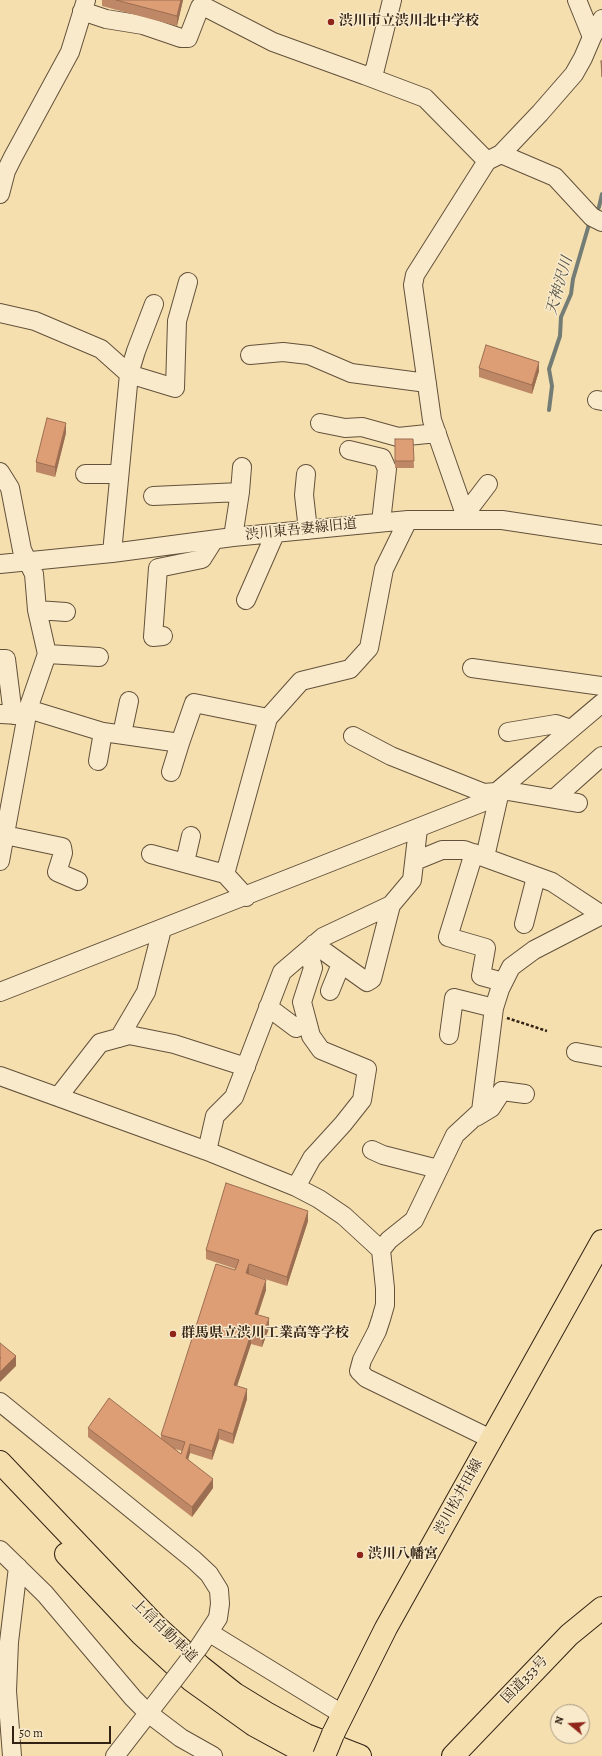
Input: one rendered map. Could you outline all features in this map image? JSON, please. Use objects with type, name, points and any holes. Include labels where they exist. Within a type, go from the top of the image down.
[{"type":"main road","name":"渋川松井田線","points":[[324,1756],[342,1714],[386,1628],[602,1241]]},
{"type":"main road","name":"上信自動車道","points":[[0,1462],[155,1625],[212,1676],[235,1694],[306,1735],[360,1756]]},
{"type":"main road","name":"上信自動車道","points":[[0,1483],[142,1635],[191,1680],[254,1725],[298,1750],[315,1756]]},
{"type":"main road","name":"国道353号","points":[[453,1756],[569,1635],[602,1608]]},
{"type":"street","points":[[364,75],[370,75],[375,69],[392,0]]},
{"type":"street","points":[[577,0],[592,37]]},
{"type":"street","points":[[0,194],[6,171],[6,157],[70,52],[84,3],[106,19],[143,25],[181,38],[188,38],[200,7],[207,8],[274,42],[424,98],[494,157],[555,177],[598,220]]},
{"type":"street","points":[[467,520],[432,420],[413,286],[415,275],[494,157],[540,113],[574,74],[602,19]]},
{"type":"street","points":[[0,313],[35,321],[101,349],[129,374],[175,388],[177,322],[188,282]]},
{"type":"street","points":[[112,553],[118,474],[129,374],[154,304]]},
{"type":"street","points":[[250,355],[283,352],[309,355],[351,373],[427,383]]},
{"type":"street","points":[[320,423],[345,428],[362,427],[398,437],[437,433]]},
{"type":"street","points":[[349,450],[382,458],[388,469],[381,522]]},
{"type":"street","points":[[233,537],[240,492],[242,467]]},
{"type":"street","points":[[0,472],[10,488],[22,550],[26,561],[34,574],[37,610],[47,654],[14,713]]},
{"type":"street","points":[[85,474],[118,474]]},
{"type":"street","points":[[306,474],[304,495],[308,530]]},
{"type":"street","points":[[467,520],[469,509],[488,484]]},
{"type":"street","points":[[153,496],[240,492]]},
{"type":"street","points":[[225,874],[268,718],[301,682],[350,669],[369,648],[384,569],[408,520]]},
{"type":"street","name":"渋川東吾妻線旧道","points":[[0,564],[112,553],[233,537],[408,520],[502,520],[602,535]]},
{"type":"street","points":[[246,600],[275,534]]},
{"type":"street","points":[[163,636],[153,637],[158,568],[202,559],[214,540]]},
{"type":"street","points":[[37,610],[66,612]]},
{"type":"street","points":[[47,654],[99,657]]},
{"type":"street","points":[[0,659],[6,659],[14,713],[5,835],[0,861]]},
{"type":"street","points":[[472,668],[602,686]]},
{"type":"street","points":[[122,734],[129,701]]},
{"type":"street","points":[[171,772],[194,703],[268,718]]},
{"type":"street","points":[[0,992],[246,897],[486,801],[500,791],[602,703]]},
{"type":"street","points":[[14,713],[103,732],[180,743]]},
{"type":"street","points":[[508,732],[556,724],[571,730]]},
{"type":"street","points":[[98,761],[103,732]]},
{"type":"street","points":[[352,736],[391,756],[484,793],[500,791],[555,798],[578,803]]},
{"type":"street","points":[[555,798],[602,756]]},
{"type":"street","points":[[500,791],[479,855],[448,937],[486,948],[481,976],[503,982]]},
{"type":"street","points":[[207,1151],[215,1116],[234,1097],[282,972],[323,937],[391,905],[412,880],[418,828]]},
{"type":"street","points":[[5,835],[62,847],[63,853],[57,872],[78,881]]},
{"type":"street","points":[[185,862],[191,836]]},
{"type":"street","points":[[381,1250],[389,1240],[414,1220],[455,1135],[481,1112],[494,1011],[503,982],[511,967],[534,950],[602,915],[552,882],[464,850],[442,850],[415,861]]},
{"type":"street","points":[[151,854],[225,874],[246,897]]},
{"type":"street","points":[[524,924],[536,877]]},
{"type":"street","points":[[311,947],[341,964],[367,982],[372,978],[391,905]]},
{"type":"street","points":[[118,1038],[146,992],[162,929]]},
{"type":"street","points":[[296,1187],[312,1158],[343,1124],[362,1100],[367,1069],[321,1050],[311,1036],[302,1002],[313,968],[311,947]]},
{"type":"street","points":[[330,991],[341,964]]},
{"type":"street","points":[[449,1035],[454,998],[494,1011]]},
{"type":"street","points":[[268,1007],[296,1028]]},
{"type":"street","points":[[58,1098],[100,1043],[129,1035],[174,1044],[246,1067]]},
{"type":"street","points":[[576,1052],[602,1057]]},
{"type":"street","points":[[0,1076],[207,1151],[296,1187],[319,1199],[344,1216],[381,1250],[385,1288],[385,1305],[377,1331],[362,1360],[359,1371],[366,1378],[491,1439]]},
{"type":"street","points":[[469,1122],[491,1108],[502,1091],[524,1094]]},
{"type":"street","points":[[372,1150],[383,1156],[438,1170]]},
{"type":"street","points":[[0,1402],[194,1560],[209,1574],[219,1590],[220,1604],[218,1618],[210,1633],[115,1756]]},
{"type":"street","points":[[0,1550],[45,1594],[133,1698],[148,1713],[181,1738],[213,1756]]},
{"type":"street","points":[[12,1756],[7,1691],[9,1642],[18,1567]]},
{"type":"street","points":[[210,1633],[342,1714]]},
{"type":"path","points":[[494,1011],[547,1031]]},
{"type":"building","points":[[116,0],[181,0],[177,16]]},
{"type":"building","points":[[486,345],[539,362],[532,385],[479,368]]},
{"type":"building","points":[[47,418],[66,423],[55,467],[36,462]]},
{"type":"building","points":[[395,439],[413,439],[414,461],[395,461]]},
{"type":"building","points":[[226,1183],[308,1211],[287,1277],[249,1264],[246,1273],[266,1280],[255,1314],[269,1318],[262,1338],[251,1334],[234,1385],[247,1389],[233,1434],[219,1429],[212,1451],[190,1444],[186,1458],[213,1479],[192,1507],[88,1428],[109,1398],[181,1454],[185,1442],[161,1435],[216,1264],[235,1270],[239,1260],[206,1250]]},
{"type":"building","points":[[0,1343],[16,1356],[0,1372],[1,1358]]},
{"type":"waterway","name":"天神沢川","points":[[595,214],[599,207],[602,194]]},
{"type":"waterway","name":"天神沢川","points":[[549,410],[552,386],[549,369],[560,336],[561,317],[571,294],[573,279],[590,221]]},
{"type":"place","name":"渋川市立渋川北中学校","points":[[331,22]]},
{"type":"place","name":"群馬県立渋川工業高等学校","points":[[173,1334]]},
{"type":"place","name":"渋川八幡宮","points":[[360,1555]]}]
